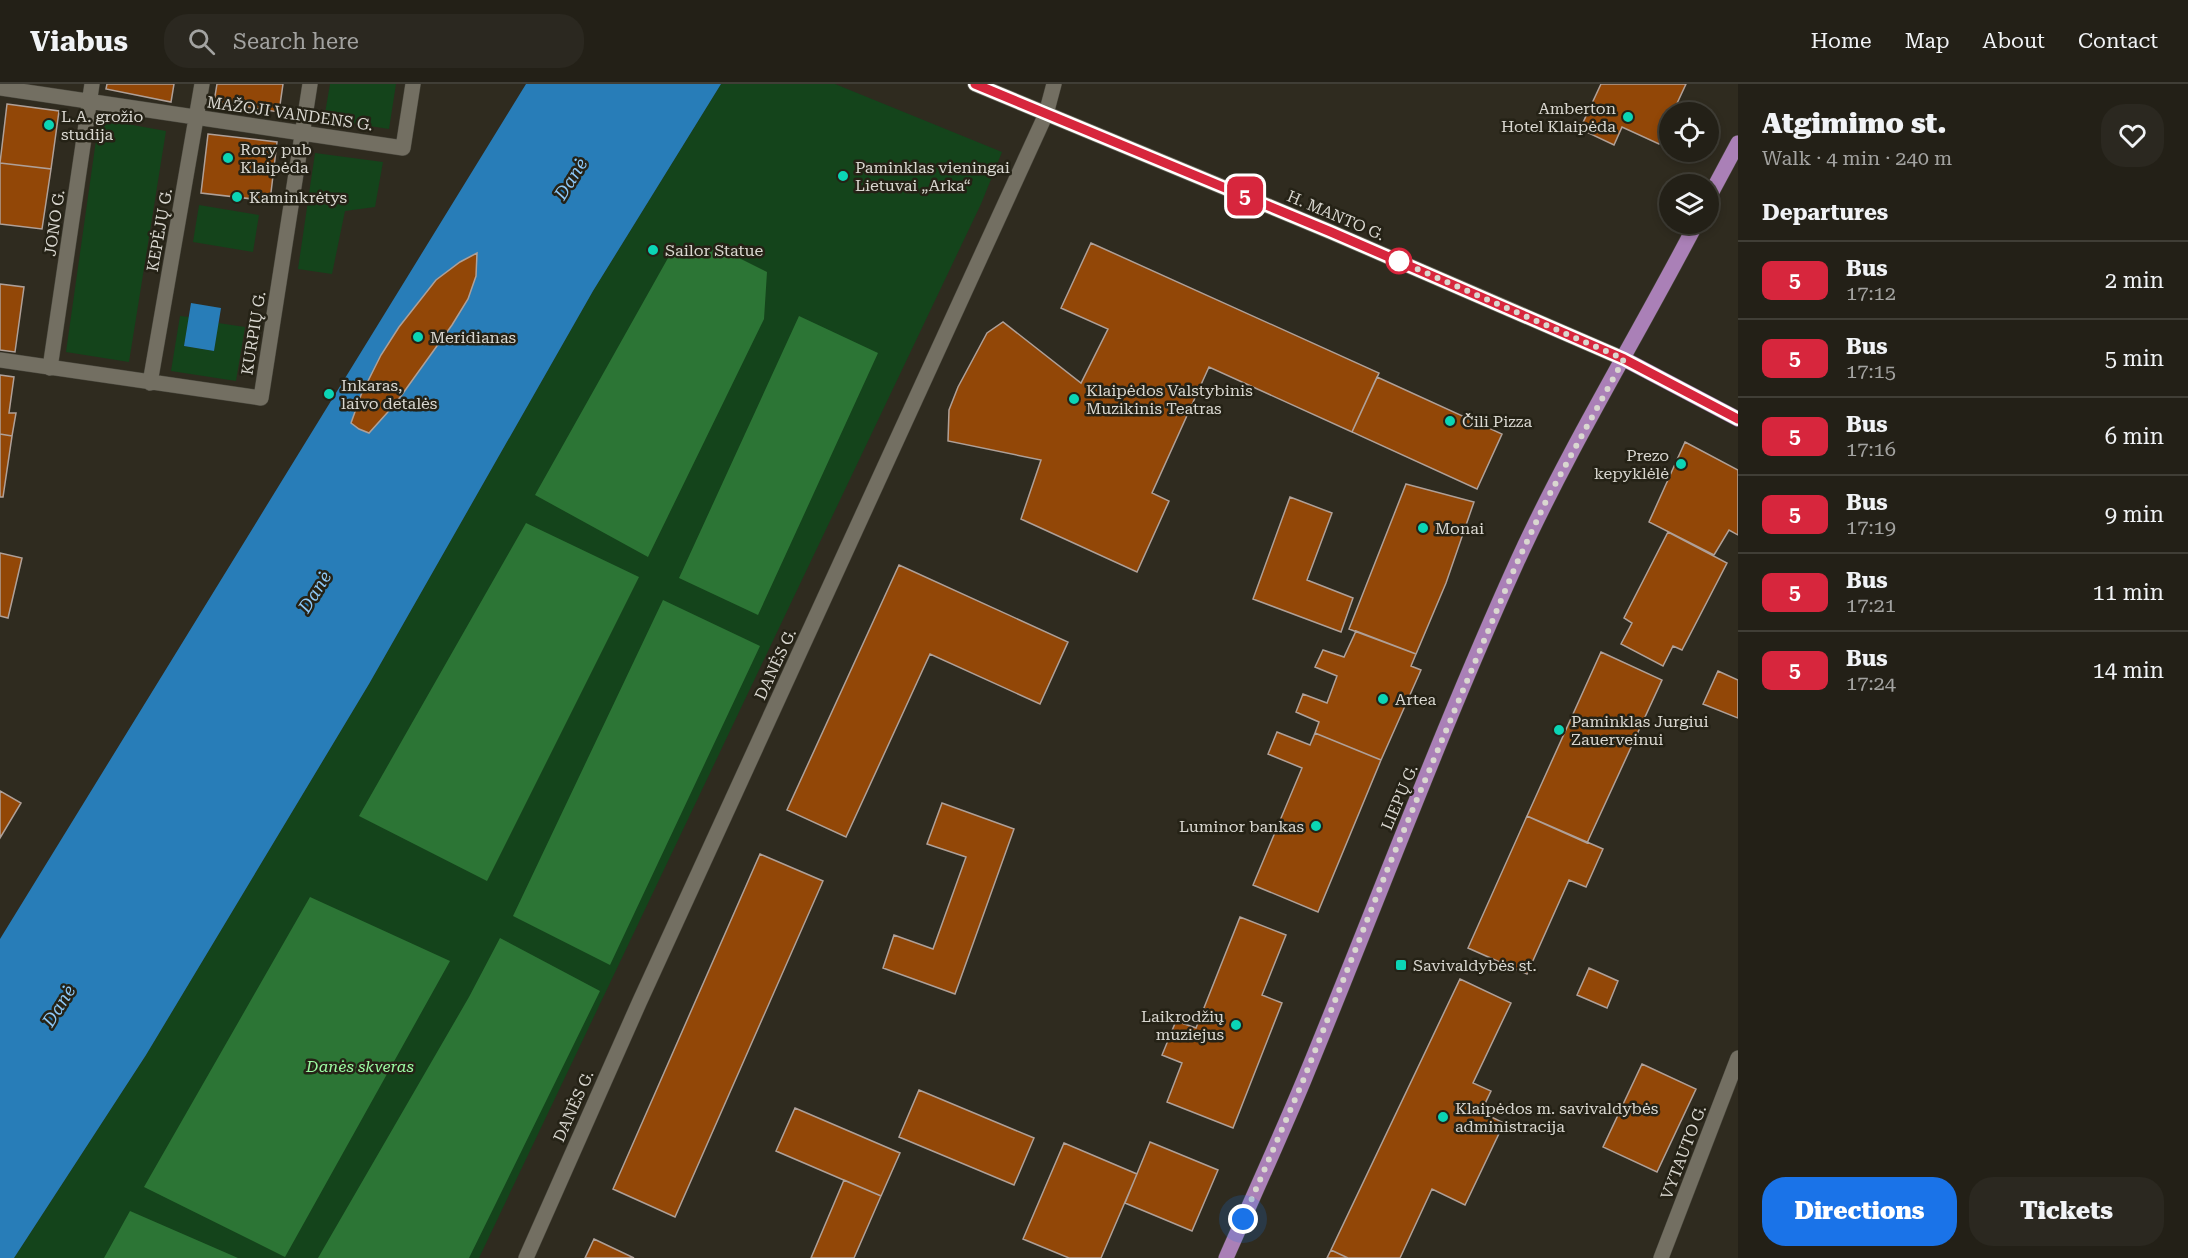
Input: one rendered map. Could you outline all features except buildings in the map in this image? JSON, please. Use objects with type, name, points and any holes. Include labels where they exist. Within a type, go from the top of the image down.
[{"type":"main road","points":[[1719,179],[1738,143]]},
{"type":"main road","name":"LIEPŲ G.","points":[[1226,1258],[1303,1081],[1388,868],[1516,565],[1547,499],[1691,234]]},
{"type":"main road","name":"H. MANTO G.","points":[[1624,359],[1738,419]]},
{"type":"street","name":"JONO G.","points":[[50,368],[92,84]]},
{"type":"street","name":"KEPĖJŲ G.","points":[[150,383],[202,84]]},
{"type":"street","name":"KURPIŲ G.","points":[[0,360],[261,398],[310,84]]},
{"type":"street","name":"MAŽOJI VANDENS G.","points":[[0,88],[302,131],[403,148],[413,84]]},
{"type":"street","name":"H. MANTO G.","points":[[975,84],[1320,227],[1624,359]]},
{"type":"street","name":"DANĖS G.","points":[[526,1258],[639,1003],[1046,114],[1054,84]]},
{"type":"street","name":"VYTAUTO G.","points":[[1661,1258],[1738,1058]]},
{"type":"green space","points":[[330,84],[396,84],[389,129],[324,119]]},
{"type":"green space","name":"Danės skveras","points":[[721,84],[835,84],[1002,152],[981,204],[479,1258],[14,1258],[146,1055],[369,684],[593,291]]},
{"type":"green space","points":[[99,119],[166,131],[129,362],[66,352]]},
{"type":"green space","points":[[315,153],[383,162],[375,207],[345,211],[332,274],[298,269]]},
{"type":"green space","points":[[199,205],[259,215],[253,252],[193,242]]},
{"type":"green space","points":[[721,249],[767,272],[764,319],[648,557],[535,495],[668,258]]},
{"type":"green space","points":[[180,316],[189,317],[184,346],[214,351],[218,323],[245,327],[236,381],[171,371]]},
{"type":"green space","points":[[799,316],[878,353],[758,615],[679,578]]},
{"type":"green space","points":[[526,523],[639,577],[487,881],[359,816]]},
{"type":"green space","points":[[663,600],[760,646],[610,965],[513,916]]},
{"type":"green space","points":[[310,897],[450,961],[285,1257],[144,1187]]},
{"type":"green space","points":[[500,938],[600,991],[469,1258],[318,1258],[469,997]]},
{"type":"green space","points":[[130,1211],[238,1258],[104,1258]]},
{"type":"water","name":"Danė","points":[[526,84],[721,84],[593,291],[369,684],[146,1055],[14,1258],[0,1258],[0,939]]},
{"type":"water","points":[[191,303],[221,308],[214,351],[184,346]]},
{"type":"bus line","name":"5","points":[[975,84],[1331,232],[1624,359],[1738,419]]},
{"type":"place","name":"Amberton Hotel Klaipėda","points":[[1628,117]]},
{"type":"place","name":"L.A. grožio studija","points":[[49,125]]},
{"type":"place","name":"Rory pub Klaipėda","points":[[228,158]]},
{"type":"place","name":"Paminklas vieningai Lietuvai „Arka“","points":[[843,176]]},
{"type":"place","name":"Kaminkrėtys","points":[[237,197]]},
{"type":"place","name":"Sailor Statue","points":[[653,250]]},
{"type":"place","name":"Meridianas","points":[[418,337]]},
{"type":"place","name":"Inkaras, laivo detalės","points":[[329,394]]},
{"type":"place","name":"Klaipėdos Valstybinis Muzikinis Teatras","points":[[1074,399]]},
{"type":"place","name":"Čili Pizza","points":[[1450,421]]},
{"type":"place","name":"Prezo kepyklėlė","points":[[1681,464]]},
{"type":"place","name":"Monai","points":[[1423,528]]},
{"type":"place","name":"Artea","points":[[1383,699]]},
{"type":"place","name":"Paminklas Jurgiui Zauerveinui","points":[[1559,730]]},
{"type":"place","name":"Luminor bankas","points":[[1316,826]]},
{"type":"place","name":"Savivaldybės st.","points":[[1401,965]]},
{"type":"place","name":"Laikrodžių muziejus","points":[[1236,1025]]},
{"type":"place","name":"Klaipėdos m. savivaldybės administracija","points":[[1443,1117]]},
{"type":"route","points":[[1243,1219],[1303,1081],[1388,868],[1516,565],[1547,499],[1624,359],[1394,259],[1399,261]]}]
